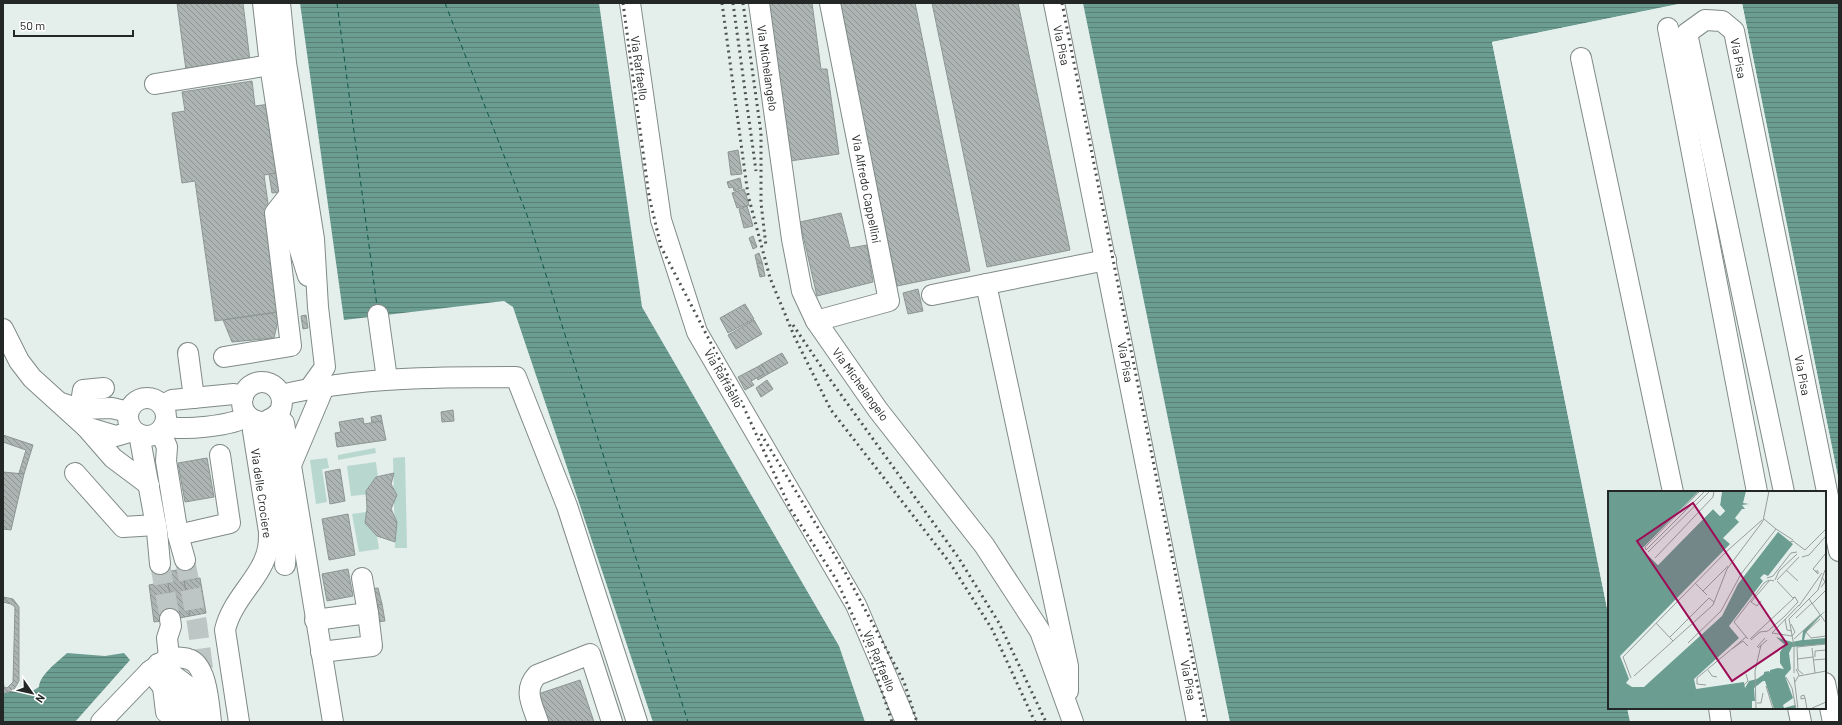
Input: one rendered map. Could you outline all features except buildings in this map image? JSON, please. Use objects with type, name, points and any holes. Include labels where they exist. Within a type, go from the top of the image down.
[{"type":"street","points":[[263,3],[270,65],[297,241],[318,307]]},
{"type":"street","points":[[280,3],[286,63],[314,239],[318,307],[325,367],[291,465]]},
{"type":"street","name":"Via Raffaello","points":[[630,3],[661,220],[697,332],[856,605],[906,722]]},
{"type":"street","name":"Via Michelangelo","points":[[759,3],[796,264],[802,291],[816,321],[878,410],[984,545],[1040,631],[1070,715]]},
{"type":"street","name":"Via Alfredo Cappellini","points":[[816,321],[889,301],[830,3]]},
{"type":"street","name":"Via Pisa","points":[[1054,3],[1198,722]]},
{"type":"street","name":"Via Pisa","points":[[1784,491],[1687,33],[1705,20],[1722,20],[1734,31],[1839,551]]},
{"type":"street","points":[[1668,28],[1757,491]]},
{"type":"street","points":[[1581,58],[1673,491]]},
{"type":"street","points":[[155,84],[270,65]]},
{"type":"street","points":[[224,357],[291,346],[275,213],[290,194]]},
{"type":"street","points":[[932,295],[1106,260]]},
{"type":"street","points":[[986,284],[1068,666],[1070,715]]},
{"type":"street","points":[[378,314],[387,380]]},
{"type":"street","points":[[3,329],[18,361],[32,378],[58,402],[116,436],[136,432],[150,436],[162,429],[262,418],[280,409],[281,395],[273,385],[262,382],[250,386],[243,397],[244,410],[262,418],[284,422],[332,722]]},
{"type":"street","points":[[258,352],[262,382]]},
{"type":"street","points":[[188,353],[194,398]]},
{"type":"street","points":[[281,395],[317,387],[387,380],[516,377],[567,506],[637,722]]},
{"type":"street","points":[[104,388],[83,390],[83,418],[113,458],[149,486]]},
{"type":"street","points":[[163,405],[172,400],[234,394],[243,397]]},
{"type":"street","points":[[160,564],[156,525],[149,486],[136,432],[127,418],[128,412],[135,401],[147,397],[159,401],[163,405],[167,415],[162,429],[166,447],[166,461],[178,535],[185,560]]},
{"type":"street","points":[[83,418],[112,408],[128,412]]},
{"type":"street","points":[[262,418],[286,547],[285,565]]},
{"type":"street","name":"Via delle Crociere","points":[[239,722],[226,630],[228,616],[263,562],[268,548],[269,532],[253,431],[262,418]]},
{"type":"street","points":[[178,535],[230,523],[220,455]]},
{"type":"street","points":[[75,473],[123,527],[156,525]]},
{"type":"street","points":[[321,652],[372,646],[362,578]]},
{"type":"street","points":[[315,620],[368,613]]},
{"type":"street","points":[[162,646],[163,687],[166,712],[172,713],[184,722]]},
{"type":"street","points":[[162,646],[190,659],[199,666],[205,683],[211,722]]},
{"type":"street","points":[[101,722],[162,646]]},
{"type":"street","points":[[538,722],[528,689],[531,682],[537,675],[590,654],[612,722]]},
{"type":"street","points":[[163,687],[211,722]]},
{"type":"street","points":[[1826,688],[1833,722]]},
{"type":"street","points":[[1718,709],[1722,722]]},
{"type":"street","points":[[1798,709],[1801,722]]},
{"type":"shaded area","points":[[300,3],[599,3],[642,307],[839,646],[865,722],[653,722],[513,307],[504,301],[344,320]]},
{"type":"shaded area","points":[[1083,3],[1683,3],[1492,42],[1608,613],[1608,709],[1627,709],[1630,722],[1230,722]]},
{"type":"shaded area","points":[[1742,3],[1839,3],[1839,481]]},
{"type":"shaded area","points":[[375,448],[376,453],[338,460],[338,455]]},
{"type":"shaded area","points":[[405,457],[407,548],[395,548],[393,458]]},
{"type":"shaded area","points":[[327,458],[329,468],[322,469],[327,502],[316,504],[310,460]]},
{"type":"shaded area","points":[[376,462],[380,493],[351,496],[347,466]]},
{"type":"shaded area","points":[[373,511],[379,549],[359,552],[352,514]]},
{"type":"shaded area","points":[[67,653],[105,656],[124,653],[130,660],[75,722],[3,722],[3,693],[13,691],[29,693],[39,687],[40,682],[46,673]]},
{"type":"pier","points":[[1685,3],[1684,5],[1495,43],[1608,603],[1608,613],[1492,42]]},
{"type":"pier","points":[[1740,3],[1742,3],[1839,483],[1837,481]]},
{"type":"ferry route","points":[[337,3],[377,306]]},
{"type":"ferry route","points":[[445,3],[527,215],[688,722]]},
{"type":"tunnel","points":[[185,560],[197,623],[205,683]]},
{"type":"tunnel","points":[[160,564],[170,619]]},
{"type":"railway","points":[[623,3],[649,196],[661,247],[740,399],[791,510],[836,579],[868,649],[892,722]]},
{"type":"railway","points":[[722,3],[748,195],[770,278],[795,338],[831,410],[950,563],[992,629],[1035,722]]},
{"type":"railway","points":[[733,3],[756,171]]},
{"type":"railway","points":[[743,3],[761,133],[761,203],[766,246]]},
{"type":"railway","points":[[1062,3],[1205,722]]},
{"type":"railway","points":[[793,325],[829,378],[958,557],[999,623],[1046,722]]},
{"type":"railway","points":[[761,434],[845,572],[904,682],[917,722]]}]
